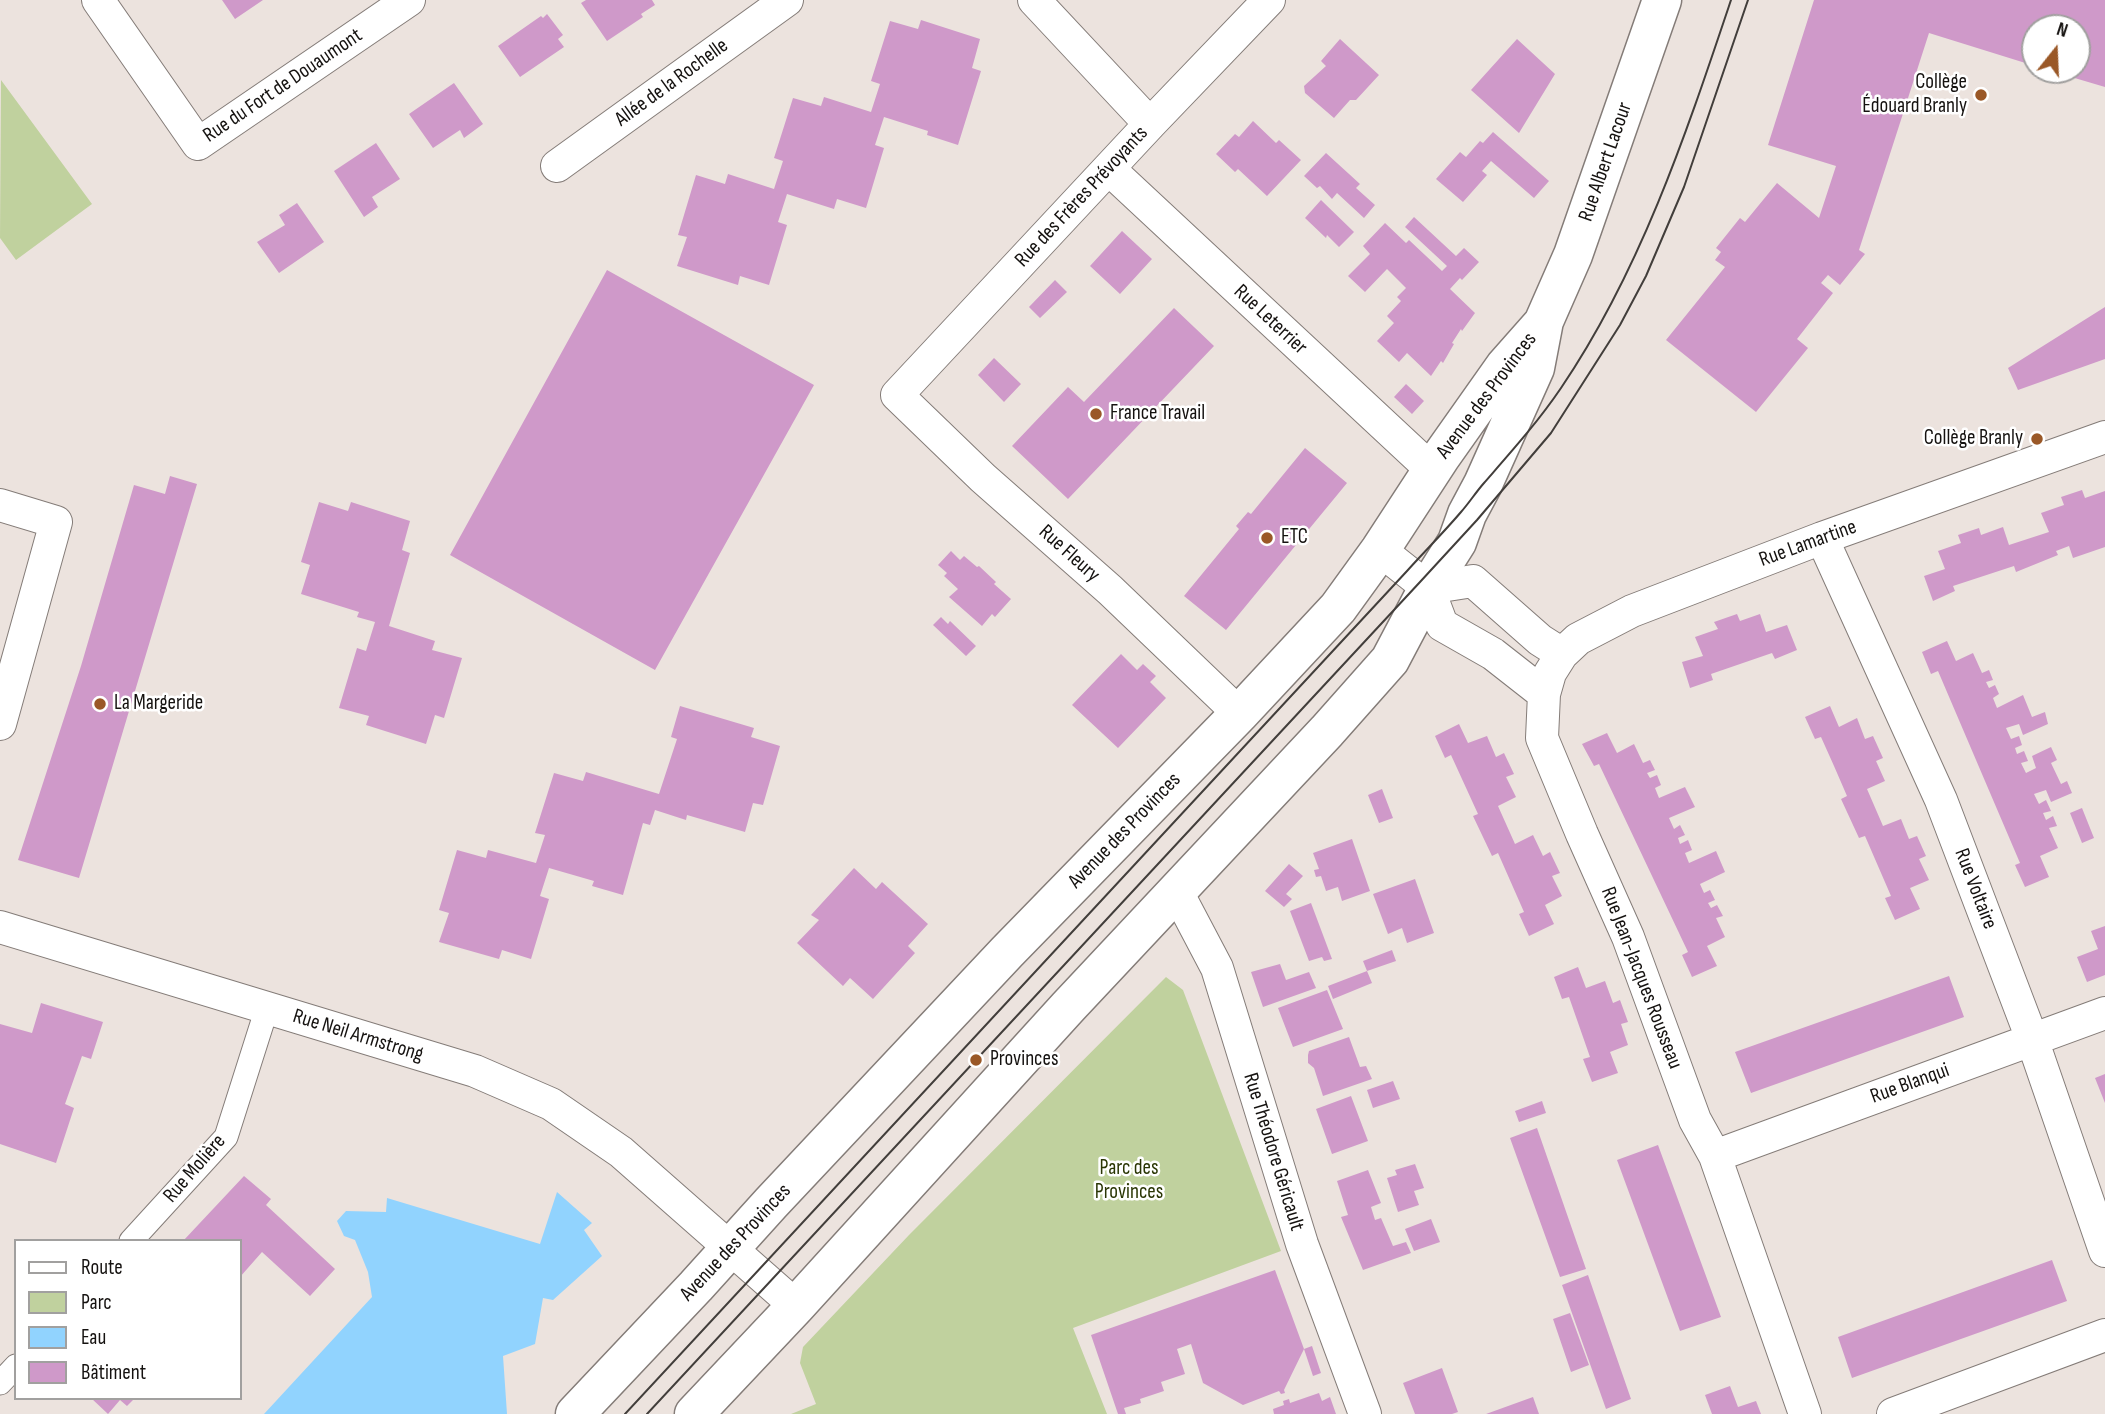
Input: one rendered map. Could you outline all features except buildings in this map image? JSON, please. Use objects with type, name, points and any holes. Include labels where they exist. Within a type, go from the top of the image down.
[{"type":"street","name":"Rue du Fort de Douaumont","points":[[98,0],[198,144],[409,0]]},
{"type":"street","name":"Allée de la Rochelle","points":[[557,166],[787,0]]},
{"type":"street","points":[[1034,0],[1150,124]]},
{"type":"street","name":"Rue des Frères Prévoyants","points":[[897,395],[1269,0]]},
{"type":"street","name":"Rue Albert Lacour","points":[[1544,321],[1573,255],[1661,0]]},
{"type":"street","name":"Rue Leterrier","points":[[1109,169],[1432,470]]},
{"type":"street","name":"Avenue des Provinces","points":[[575,1414],[1007,952],[1240,713],[1338,608],[1505,366],[1544,321]]},
{"type":"street","name":"Avenue des Provinces","points":[[694,1414],[1390,660],[1428,588],[1457,542],[1467,514],[1535,368],[1544,321]]},
{"type":"street","name":"Rue Fleury","points":[[897,395],[983,478],[1110,590],[1240,713]]},
{"type":"street","name":"Rue Lamartine","points":[[1544,694],[1550,673],[1562,654],[1578,639],[1632,611],[1822,538],[2105,437]]},
{"type":"street","points":[[0,505],[57,522],[0,724]]},
{"type":"street","name":"Rue Voltaire","points":[[1822,538],[1941,800],[2032,1039],[2105,1251]]},
{"type":"street","points":[[1380,550],[1428,588],[1442,625],[1493,654],[1544,694]]},
{"type":"street","points":[[1428,588],[1472,581],[1539,640],[1562,654]]},
{"type":"street","name":"Rue Jean-Jacques Rousseau","points":[[1544,694],[1542,737],[1628,937],[1695,1119],[1715,1156],[1805,1414]]},
{"type":"street","name":"Rue Théodore Géricault","points":[[1177,892],[1217,968],[1302,1244],[1365,1414]]},
{"type":"street","name":"Rue Neil Armstrong","points":[[0,927],[475,1071],[551,1104],[621,1152],[796,1306]]},
{"type":"street","name":"Rue Molière","points":[[133,1239],[226,1137],[267,1008]]},
{"type":"street","name":"Rue Blanqui","points":[[1715,1156],[2105,1013]]},
{"type":"street","points":[[1893,1414],[2105,1335]]},
{"type":"street","points":[[0,1383],[14,1368]]},
{"type":"green space","points":[[1,80],[92,204],[16,260],[0,238]]},
{"type":"green space","name":"Parc des Provinces","points":[[1166,977],[1183,990],[1281,1251],[1073,1328],[1107,1414],[791,1414],[816,1404],[800,1363],[803,1347],[909,1235]]},
{"type":"water","points":[[557,1192],[592,1223],[584,1230],[602,1256],[553,1300],[543,1298],[535,1344],[503,1356],[507,1414],[264,1414],[372,1297],[368,1272],[355,1240],[344,1236],[337,1221],[346,1211],[386,1212],[387,1198],[540,1244]]},
{"type":"tram line","points":[[625,1414],[1448,527],[1543,413],[1589,343],[1638,249],[1679,151],[1731,0]]},
{"type":"tram line","points":[[647,1414],[1420,582],[1551,433],[1620,325],[1646,276],[1684,187],[1748,0]]},
{"type":"place","name":"Collège Édouard Branly","points":[[1981,95]]},
{"type":"place","name":"France Travail","points":[[1096,414]]},
{"type":"place","name":"Collège Branly","points":[[2037,439]]},
{"type":"place","name":"ETC","points":[[1267,538]]},
{"type":"place","name":"La Margeride","points":[[100,704]]},
{"type":"place","name":"Provinces","points":[[976,1060]]}]
